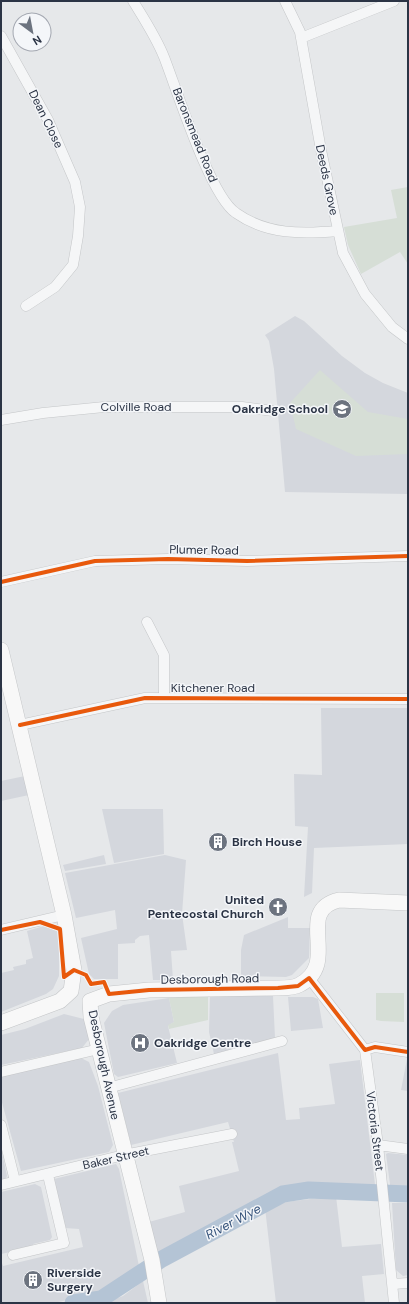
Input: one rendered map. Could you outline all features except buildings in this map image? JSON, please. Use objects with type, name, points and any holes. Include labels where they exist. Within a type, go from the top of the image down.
[{"type":"street","name":"Baronsmead Road","points":[[133,1],[149,26],[163,55],[204,164],[221,196],[234,212],[251,222],[276,231],[299,234],[338,231]]},
{"type":"street","name":"Deeds Grove","points":[[285,1],[300,32],[343,253],[365,294],[392,327],[408,339]]},
{"type":"street","points":[[301,38],[394,1]]},
{"type":"street","name":"Dean Close","points":[[1,36],[48,120],[75,182],[80,207],[78,236],[73,265],[55,287],[26,306]]},
{"type":"street","name":"Colville Road","points":[[1,420],[43,413],[104,407],[242,407],[273,411]]},
{"type":"street","name":"Plumer Road","points":[[1,582],[96,561],[168,559],[247,561],[408,556]]},
{"type":"street","points":[[147,622],[164,655],[164,698]]},
{"type":"street","points":[[1,652],[20,725],[64,915],[74,970],[71,991],[60,1002],[1,1023]]},
{"type":"street","name":"Kitchener Road","points":[[20,725],[145,698],[408,699]]},
{"type":"street","points":[[408,903],[339,900],[329,903],[320,910],[318,918],[318,957],[315,969],[309,978],[365,1050],[375,1047],[408,1052]]},
{"type":"street","points":[[1,930],[64,915]]},
{"type":"street","name":"Desborough Road","points":[[90,1001],[109,994],[149,990],[278,988],[298,986],[309,978]]},
{"type":"street","name":"Desborough Avenue","points":[[71,991],[90,1001],[91,1017],[124,1156],[152,1260],[159,1303]]},
{"type":"street","points":[[108,1088],[282,1041]]},
{"type":"street","points":[[1,1072],[99,1049]]},
{"type":"street","name":"Victoria Street","points":[[365,1050],[378,1145],[394,1303]]},
{"type":"street","points":[[1,1125],[15,1181]]},
{"type":"street","name":"Baker Street","points":[[1,1185],[124,1156],[232,1134]]},
{"type":"street","points":[[378,1145],[408,1149]]},
{"type":"street","points":[[13,1255],[64,1243],[48,1175]]},
{"type":"street","points":[[393,1284],[408,1283]]},
{"type":"shaded area","points":[[408,187],[408,264],[400,252],[361,274],[348,245],[344,227],[397,218],[391,190]]},
{"type":"shaded area","name":"Oakridge School","points":[[295,316],[304,321],[342,356],[365,373],[383,383],[408,393],[408,494],[285,492],[274,369],[269,341],[265,335]]},
{"type":"shaded area","points":[[320,370],[368,412],[408,419],[408,454],[356,456],[296,429],[290,403]]},
{"type":"shaded area","points":[[321,708],[408,708],[408,844],[314,848],[312,893],[304,897],[308,827],[295,826],[294,774],[322,775]]},
{"type":"shaded area","points":[[25,776],[29,795],[1,801],[1,781]]},
{"type":"shaded area","points":[[102,809],[163,809],[164,854],[114,863]]},
{"type":"shaded area","points":[[104,855],[106,864],[65,871],[63,865]]},
{"type":"shaded area","points":[[165,855],[186,860],[182,914],[187,950],[171,951],[173,980],[153,980],[149,935],[140,936],[135,940],[135,943],[118,944],[118,979],[94,979],[89,974],[81,938],[117,929],[115,910],[76,918],[65,873]]},
{"type":"shaded area","points":[[288,917],[288,928],[310,928],[309,958],[292,975],[286,977],[241,976],[241,950],[244,935]]},
{"type":"shaded area","points":[[44,926],[59,932],[59,976],[53,989],[46,994],[1,1012],[1,973],[14,970],[13,967],[26,964],[26,960],[33,958],[27,931]]},
{"type":"shaded area","points":[[376,993],[404,993],[404,1022],[376,1020]]},
{"type":"shaded area","points":[[208,995],[208,1020],[169,1029],[168,1025],[174,1022],[169,998]]},
{"type":"shaded area","points":[[210,995],[273,996],[275,1038],[214,1054],[209,1032]]},
{"type":"shaded area","points":[[288,997],[313,997],[318,999],[323,1028],[291,1031]]},
{"type":"shaded area","name":"Oakridge Centre","points":[[169,998],[174,1022],[168,1026],[177,1063],[118,1077],[114,1074],[104,1023],[112,1011],[123,1005]]},
{"type":"shaded area","points":[[64,1014],[84,1019],[89,1039],[82,1048],[1,1065],[1,1035],[25,1029]]},
{"type":"shaded area","points":[[278,1053],[286,1120],[300,1119],[299,1108],[335,1104],[329,1064],[360,1060],[376,1193],[329,1190],[300,1186],[288,1188],[265,1200],[256,1208],[220,1225],[212,1227],[183,1244],[178,1249],[158,1256],[149,1222],[185,1212],[179,1186],[239,1171],[232,1142],[234,1142],[228,1122],[131,1145],[118,1093]]},
{"type":"shaded area","points":[[81,1058],[89,1062],[98,1086],[113,1145],[109,1152],[21,1171],[1,1099],[1,1075]]},
{"type":"shaded area","points":[[408,1059],[408,1091],[401,1090]]},
{"type":"shaded area","points":[[1,1148],[7,1176],[5,1180],[1,1181]]},
{"type":"shaded area","points":[[386,1154],[408,1155],[408,1191],[391,1192]]},
{"type":"shaded area","points":[[116,1164],[119,1169],[140,1271],[112,1290],[54,1303],[1,1303],[1,1260],[3,1266],[83,1247],[79,1229],[65,1228],[54,1179]]},
{"type":"shaded area","points":[[35,1184],[41,1187],[52,1237],[50,1240],[33,1244],[34,1247],[1,1254],[1,1192]]},
{"type":"shaded area","points":[[336,1196],[342,1247],[381,1244],[384,1274],[362,1276],[365,1303],[276,1303],[265,1208],[277,1203]]},
{"type":"shaded area","points":[[392,1203],[408,1203],[408,1275],[403,1276],[396,1270]]},
{"type":"shaded area","points":[[143,1281],[148,1303],[104,1303],[123,1296]]},
{"type":"waterway","name":"River Wye","points":[[73,1303],[101,1299],[162,1259],[283,1194],[309,1190],[408,1194]]},
{"type":"cycle path","points":[[1,582],[95,561],[168,559],[247,561],[408,556]]},
{"type":"cycle path","points":[[20,725],[145,698],[408,699]]},
{"type":"cycle path","points":[[1,930],[40,922],[60,929],[64,977],[74,970],[86,975],[91,984],[104,982],[109,994],[149,990],[278,988],[298,986],[309,978],[365,1050],[375,1047],[408,1052]]},
{"type":"place","name":"Oakridge School","points":[[342,409]]},
{"type":"place","name":"Birch House","points":[[218,842]]},
{"type":"place","name":"United Pentecostal Church","points":[[278,907]]},
{"type":"place","name":"Oakridge Centre","points":[[140,1043]]},
{"type":"place","name":"Riverside Surgery","points":[[33,1280]]}]
